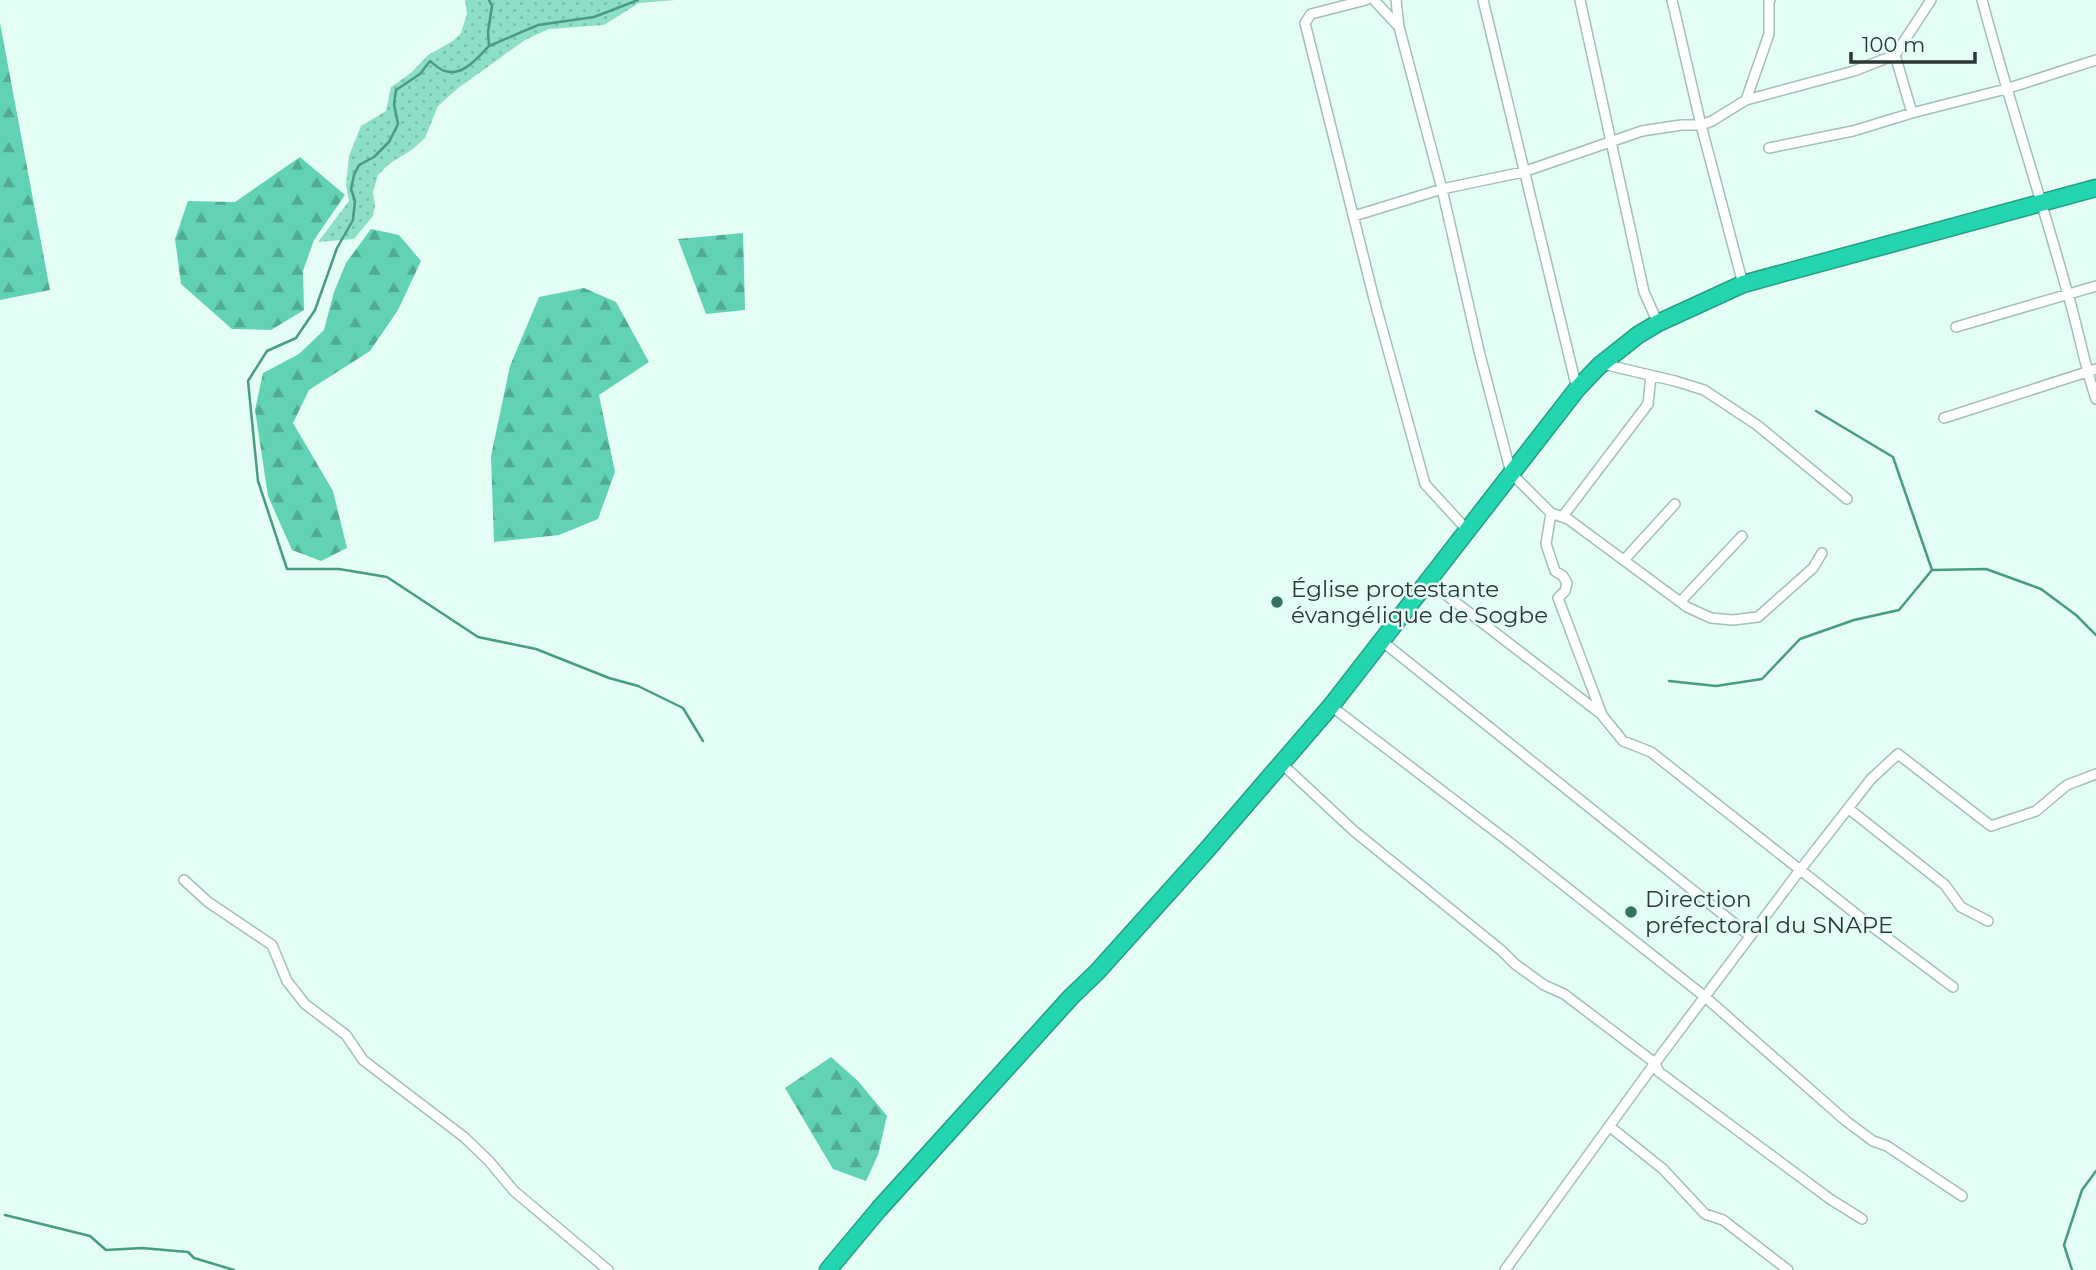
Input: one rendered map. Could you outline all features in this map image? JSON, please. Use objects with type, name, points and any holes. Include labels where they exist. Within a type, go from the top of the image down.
[{"type":"highway","points":[[828,1270],[905,1181],[1205,852],[1331,706],[1577,389],[1599,366],[1637,335],[1658,323],[1743,284],[2096,188]]},
{"type":"street","points":[[1366,0],[1311,13],[1305,23],[1394,377],[1425,484],[1468,531]]},
{"type":"street","points":[[1374,0],[1399,27]]},
{"type":"street","points":[[1396,0],[1399,27],[1442,189],[1479,351],[1511,473],[1551,513],[1563,516],[1680,602],[1711,618],[1733,620],[1758,617],[1813,568],[1822,553]]},
{"type":"street","points":[[1483,0],[1577,389]]},
{"type":"street","points":[[1580,0],[1644,292],[1658,323]]},
{"type":"street","points":[[1672,0],[1701,125],[1743,284]]},
{"type":"street","points":[[1746,100],[1769,34],[1770,0]]},
{"type":"street","points":[[1354,216],[1442,189],[1523,172],[1642,131],[1701,125],[1746,100],[1854,71],[1895,55],[1931,0]]},
{"type":"street","points":[[1982,0],[2006,89],[2091,370],[2096,399]]},
{"type":"street","points":[[1895,55],[1912,113]]},
{"type":"street","points":[[1769,148],[1853,131],[2006,89],[2096,60]]},
{"type":"street","points":[[1956,327],[2096,286]]},
{"type":"street","points":[[1599,366],[1606,365],[1704,390],[1757,425],[1847,499]]},
{"type":"street","points":[[1944,418],[2091,370]]},
{"type":"street","points":[[1563,516],[1648,404],[1651,376]]},
{"type":"street","points":[[1624,560],[1675,504]]},
{"type":"street","points":[[1551,513],[1546,544],[1555,571],[1563,576],[1567,583],[1565,591],[1558,598],[1601,714]]},
{"type":"street","points":[[1680,602],[1742,536]]},
{"type":"street","points":[[1428,581],[1601,714],[1623,741],[1651,752],[1953,987]]},
{"type":"street","points":[[1383,642],[1750,936]]},
{"type":"street","points":[[1331,706],[1704,996],[1846,1121],[1873,1141],[1887,1146],[1962,1196]]},
{"type":"street","points":[[1505,1270],[1704,996],[1871,779],[1898,754],[1991,826],[2036,811],[2067,785],[2096,774]]},
{"type":"street","points":[[1281,763],[1354,831],[1515,964],[1544,985],[1564,994],[1655,1063],[1659,1072],[1830,1199],[1862,1219]]},
{"type":"street","points":[[1849,810],[1945,885],[1961,907],[1988,921]]},
{"type":"street","points":[[184,880],[208,902],[272,945],[287,981],[305,1004],[346,1035],[363,1060],[464,1137],[514,1191],[608,1270]]},
{"type":"street","points":[[1609,1126],[1663,1169],[1705,1214],[1723,1220],[1788,1270]]},
{"type":"green space","points":[[465,0],[676,0],[639,3],[604,25],[549,29],[525,40],[438,106],[425,138],[378,175],[373,192],[373,216],[354,239],[318,242],[349,201],[346,185],[349,156],[361,126],[386,111],[391,87],[411,73],[428,55],[453,41],[461,33],[467,14]]},
{"type":"green space","points":[[0,23],[50,290],[0,300]]},
{"type":"green space","points":[[300,157],[345,195],[314,240],[303,271],[304,310],[271,330],[232,329],[181,284],[175,239],[188,201],[235,202]]},
{"type":"green space","points":[[371,229],[399,235],[421,261],[398,310],[370,351],[309,390],[293,423],[333,491],[347,548],[321,561],[292,550],[268,496],[255,410],[263,373],[299,354],[324,330],[334,292],[346,263]]},
{"type":"green space","points":[[743,233],[745,310],[706,314],[678,239]]},
{"type":"green space","points":[[584,288],[616,302],[649,362],[599,395],[615,472],[598,519],[559,535],[494,542],[491,456],[510,366],[539,297]]},
{"type":"green space","points":[[831,1057],[858,1081],[887,1116],[878,1155],[866,1181],[833,1169],[785,1088]]},
{"type":"waterway","points":[[489,0],[492,6],[489,46],[475,60],[464,69],[452,72],[445,71],[430,61],[420,74],[396,90],[394,104],[398,124],[389,142],[374,157],[359,165],[354,175],[351,189],[355,201],[353,220],[337,248],[315,310],[296,338],[267,351],[248,381],[258,481],[287,569],[339,569],[387,577],[478,637],[536,649],[609,678],[638,686],[683,708],[703,741]]},
{"type":"waterway","points":[[489,46],[538,25],[594,17],[638,0]]},
{"type":"waterway","points":[[1816,411],[1893,457],[1932,570]]},
{"type":"waterway","points":[[1669,681],[1716,686],[1762,679],[1800,639],[1854,620],[1899,610],[1932,570],[1986,569],[2041,589],[2076,615],[2096,635]]},
{"type":"waterway","points":[[2072,1270],[2064,1245],[2082,1190],[2096,1171]]},
{"type":"waterway","points":[[5,1215],[90,1236],[106,1250],[142,1248],[188,1252],[194,1258],[234,1270]]},
{"type":"place","name":"Église protestante évangélique de Sogbe","points":[[1277,602]]},
{"type":"place","name":"Direction préfectoral du SNAPE","points":[[1631,912]]}]
